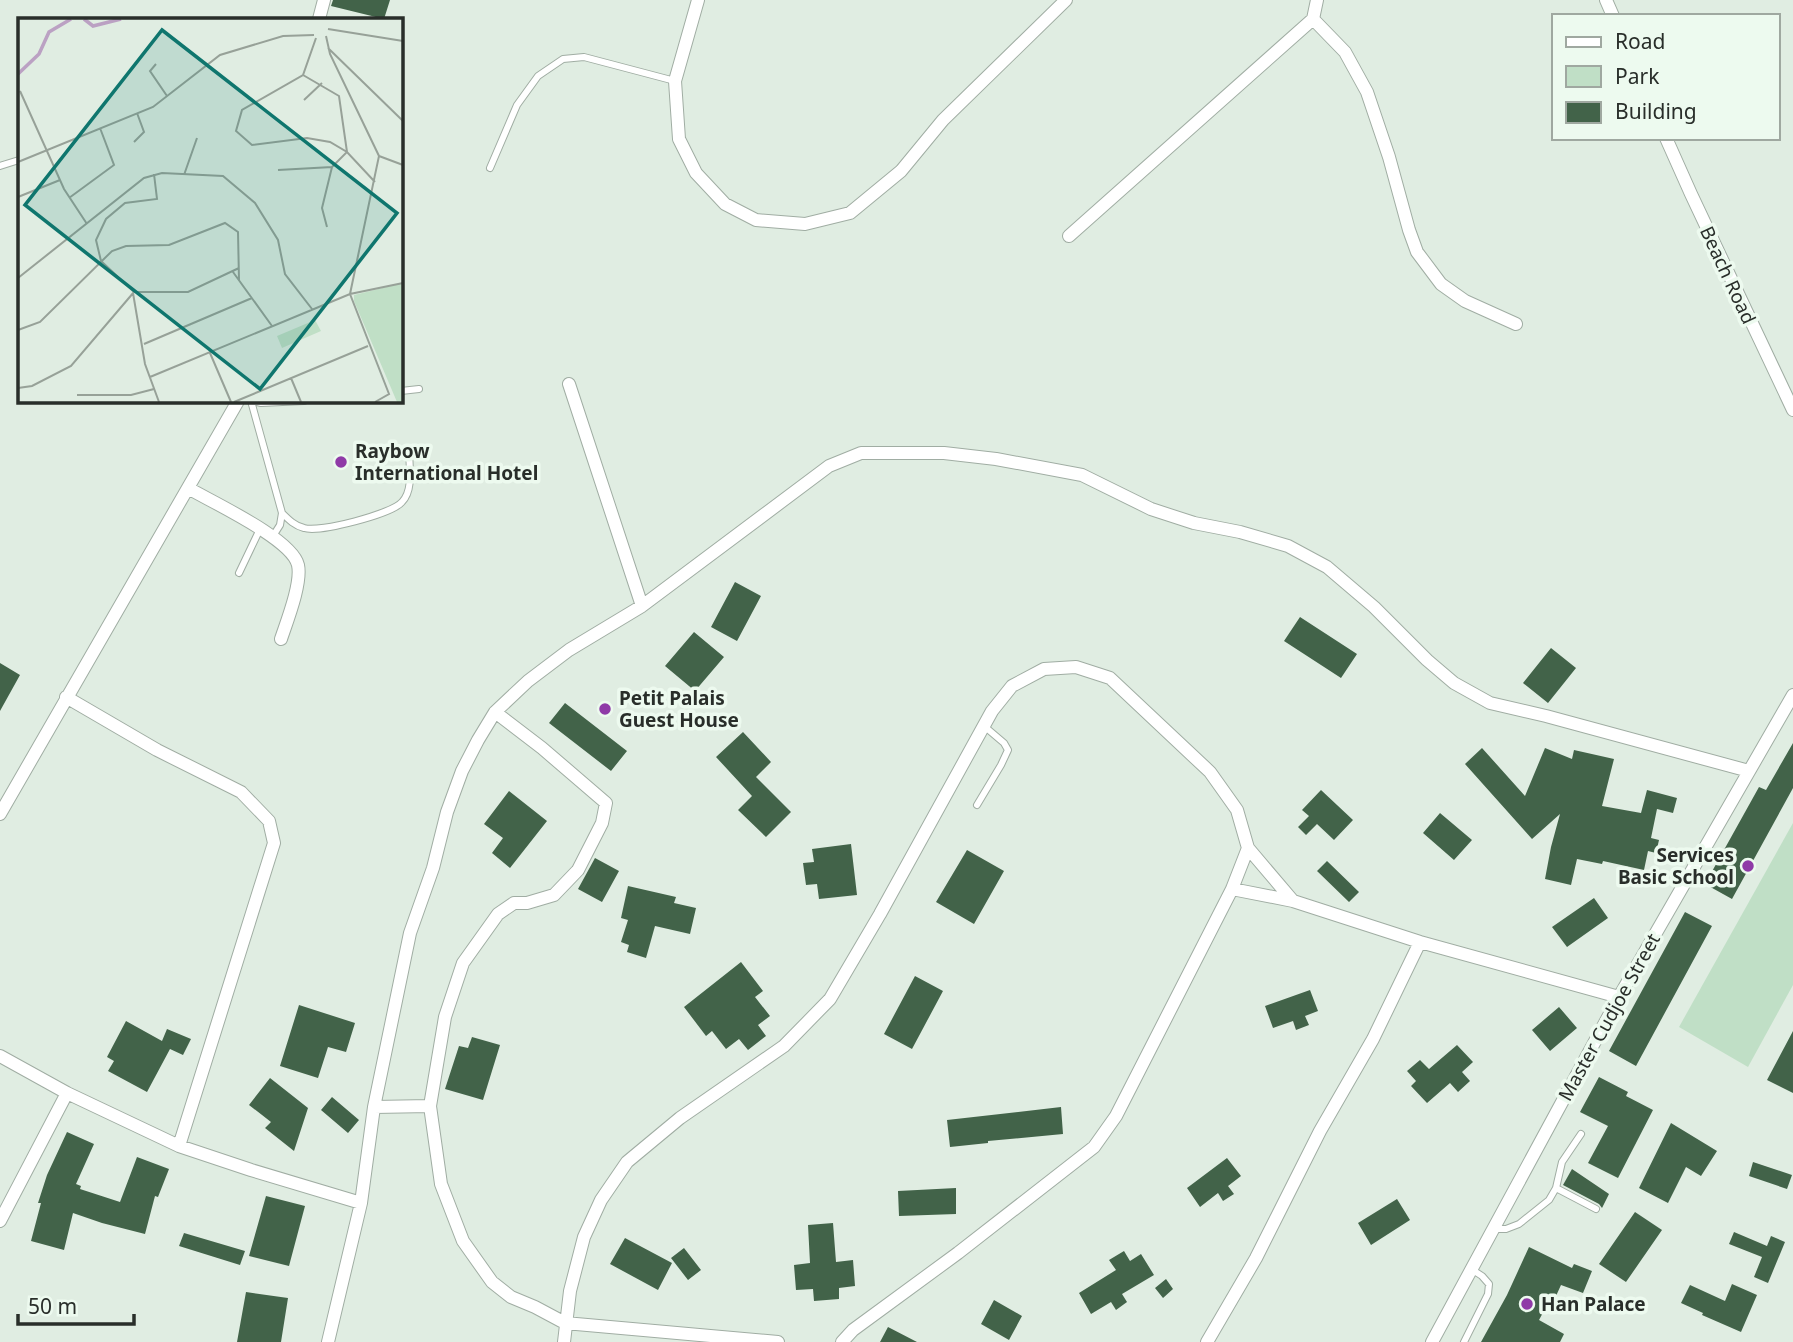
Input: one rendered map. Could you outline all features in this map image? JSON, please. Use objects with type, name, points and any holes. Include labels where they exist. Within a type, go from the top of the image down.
[{"type":"street","points":[[319,18],[324,0]]},
{"type":"street","points":[[698,0],[675,81],[679,139],[696,173],[725,204],[756,220],[805,224],[850,213],[901,171],[943,120],[1066,0]]},
{"type":"street","points":[[1069,236],[1313,19],[1317,0]]},
{"type":"street","points":[[1313,19],[1345,52],[1367,92],[1418,252],[1441,284],[1465,301],[1516,324]]},
{"type":"street","name":"Beach Road","points":[[1668,140],[1787,388],[1793,410]]},
{"type":"street","points":[[569,384],[642,606]]},
{"type":"street","points":[[0,814],[237,402]]},
{"type":"street","points":[[328,1342],[361,1203],[374,1107],[410,933],[433,868],[447,812],[462,771],[478,740],[495,712],[528,681],[569,650],[642,606],[829,466],[861,453],[944,453],[996,458],[1082,475],[1151,509],[1194,523],[1240,532],[1288,546],[1327,568],[1374,607],[1454,683],[1490,703],[1749,771]]},
{"type":"street","points":[[188,488],[273,536],[292,552],[298,565],[295,594],[281,639]]},
{"type":"street","points":[[564,1342],[570,1291],[584,1237],[601,1200],[627,1162],[680,1118],[784,1046],[830,999],[992,712],[1012,687],[1044,669],[1076,667],[1110,678],[1210,772],[1237,810],[1248,848],[1293,901]]},
{"type":"street","name":"Master Cudjoe Street","points":[[1432,1342],[1619,997],[1793,695]]},
{"type":"street","points":[[66,697],[157,750],[241,792],[269,821],[274,843],[179,1146]]},
{"type":"street","points":[[495,712],[606,803],[603,823],[578,870],[554,895],[527,903],[514,903],[498,914],[463,963],[445,1017],[430,1106],[441,1184],[463,1241],[492,1282],[511,1297],[565,1323],[778,1342]]},
{"type":"street","points":[[842,1342],[853,1330],[958,1253],[1094,1147],[1116,1116],[1232,889],[1248,848]]},
{"type":"street","points":[[1232,889],[1293,901],[1420,942],[1619,997]]},
{"type":"street","points":[[1207,1342],[1256,1258],[1320,1131],[1373,1039],[1420,942]]},
{"type":"street","points":[[0,1056],[67,1093],[179,1146],[361,1203]]},
{"type":"street","points":[[0,1221],[67,1093]]},
{"type":"street","points":[[374,1107],[430,1106]]},
{"type":"lane","points":[[490,168],[517,105],[538,76],[563,59],[584,57],[675,81]]},
{"type":"lane","points":[[0,166],[18,160]]},
{"type":"lane","points":[[402,391],[419,389]]},
{"type":"lane","points":[[252,402],[282,513],[273,536]]},
{"type":"lane","points":[[256,402],[282,402]]},
{"type":"lane","points":[[282,513],[292,523],[305,529],[318,530],[391,510],[402,502],[409,492],[408,450]]},
{"type":"lane","points":[[239,573],[261,529]]},
{"type":"lane","points":[[977,805],[1008,750],[1004,743],[984,726]]},
{"type":"lane","points":[[1493,1229],[1506,1229],[1518,1224],[1549,1200],[1556,1188],[1562,1162],[1581,1134]]},
{"type":"lane","points":[[1556,1188],[1596,1209]]},
{"type":"lane","points":[[1464,1342],[1488,1294],[1489,1284],[1471,1269]]},
{"type":"green space","points":[[1793,823],[1793,985],[1748,1067],[1679,1027]]},
{"type":"building","points":[[333,0],[390,0],[384,18],[331,6]]},
{"type":"building","points":[[735,582],[761,596],[737,641],[711,627]]},
{"type":"building","points":[[1300,617],[1357,654],[1341,678],[1284,641]]},
{"type":"building","points":[[694,632],[724,657],[695,691],[665,666]]},
{"type":"building","points":[[1551,648],[1576,668],[1548,703],[1523,683]]},
{"type":"building","points":[[0,663],[20,675],[0,711]]},
{"type":"building","points":[[565,703],[627,751],[611,771],[549,723]]},
{"type":"building","points":[[743,732],[771,762],[756,777],[791,812],[766,837],[738,810],[752,796],[716,757]]},
{"type":"building","points":[[1793,743],[1793,788],[1732,899],[1705,884],[1759,787],[1766,790]]},
{"type":"building","points":[[1482,748],[1525,796],[1545,748],[1572,759],[1574,750],[1614,759],[1602,806],[1641,813],[1647,790],[1677,798],[1673,813],[1657,809],[1651,838],[1659,840],[1656,853],[1648,851],[1644,870],[1603,861],[1602,864],[1577,859],[1571,885],[1545,879],[1560,814],[1532,839],[1465,764]]},
{"type":"building","points":[[1321,790],[1353,820],[1334,840],[1317,824],[1306,835],[1298,827],[1309,816],[1302,810]]},
{"type":"building","points":[[509,791],[547,821],[510,868],[492,853],[503,838],[484,824]]},
{"type":"building","points":[[1440,813],[1472,840],[1454,860],[1423,833]]},
{"type":"building","points":[[851,844],[857,895],[819,899],[817,884],[806,885],[803,863],[814,862],[812,849]]},
{"type":"building","points":[[967,850],[1004,871],[974,924],[936,902]]},
{"type":"building","points":[[595,858],[619,871],[602,902],[578,889]]},
{"type":"building","points":[[1327,861],[1359,892],[1349,902],[1317,871]]},
{"type":"building","points":[[628,886],[676,897],[674,903],[696,908],[690,934],[655,926],[646,958],[627,952],[629,945],[621,942],[628,920],[621,918]]},
{"type":"building","points":[[1594,898],[1608,918],[1567,947],[1552,927]]},
{"type":"building","points":[[1685,912],[1712,926],[1636,1066],[1609,1051]]},
{"type":"building","points":[[741,962],[763,991],[755,997],[770,1016],[758,1025],[766,1036],[748,1050],[739,1039],[726,1049],[712,1031],[706,1036],[684,1007]]},
{"type":"building","points":[[915,976],[943,991],[912,1049],[884,1034]]},
{"type":"building","points":[[1310,990],[1318,1011],[1305,1016],[1309,1025],[1296,1030],[1293,1021],[1273,1028],[1265,1006]]},
{"type":"building","points":[[299,1005],[355,1023],[346,1052],[328,1047],[318,1078],[280,1066]]},
{"type":"building","points":[[1559,1007],[1577,1028],[1550,1051],[1532,1030]]},
{"type":"building","points":[[126,1021],[162,1041],[167,1029],[191,1039],[183,1055],[170,1049],[147,1092],[108,1071],[114,1061],[107,1057]]},
{"type":"building","points":[[1793,1031],[1793,1093],[1767,1080]]},
{"type":"building","points":[[472,1037],[500,1045],[483,1100],[445,1089],[459,1046],[468,1048]]},
{"type":"building","points":[[1457,1045],[1473,1062],[1462,1072],[1470,1081],[1458,1092],[1450,1083],[1427,1103],[1411,1086],[1416,1081],[1407,1071],[1420,1060],[1429,1069]]},
{"type":"building","points":[[1599,1077],[1628,1092],[1626,1096],[1653,1110],[1618,1178],[1588,1163],[1608,1126],[1580,1112]]},
{"type":"building","points":[[270,1078],[308,1108],[294,1151],[265,1128],[271,1122],[249,1105]]},
{"type":"building","points":[[332,1097],[359,1120],[348,1133],[321,1110]]},
{"type":"building","points":[[1061,1107],[1063,1134],[950,1147],[947,1120]]},
{"type":"building","points":[[1671,1123],[1717,1151],[1701,1176],[1686,1167],[1668,1203],[1639,1188]]},
{"type":"building","points":[[67,1132],[94,1144],[76,1184],[81,1186],[80,1189],[120,1202],[137,1157],[169,1169],[158,1197],[155,1196],[145,1234],[73,1213],[64,1250],[31,1241],[41,1203],[38,1203],[47,1175]]},
{"type":"building","points":[[1227,1158],[1241,1176],[1228,1186],[1234,1194],[1223,1201],[1218,1193],[1200,1207],[1187,1188]]},
{"type":"building","points":[[1753,1162],[1792,1175],[1787,1189],[1749,1176]]},
{"type":"building","points":[[1572,1169],[1609,1194],[1602,1208],[1563,1185]]},
{"type":"building","points":[[956,1188],[956,1214],[899,1216],[898,1191]]},
{"type":"building","points":[[266,1196],[305,1206],[289,1266],[249,1256]]},
{"type":"building","points":[[1397,1199],[1410,1220],[1371,1245],[1358,1223]]},
{"type":"building","points":[[1635,1212],[1662,1230],[1626,1282],[1599,1264]]},
{"type":"building","points":[[833,1223],[836,1262],[853,1260],[855,1286],[839,1288],[839,1299],[814,1301],[813,1289],[796,1290],[794,1265],[810,1263],[808,1225]]},
{"type":"building","points":[[1734,1232],[1767,1246],[1771,1236],[1785,1242],[1768,1283],[1754,1277],[1762,1257],[1729,1244]]},
{"type":"building","points":[[184,1233],[245,1251],[240,1265],[179,1246]]},
{"type":"building","points":[[625,1238],[672,1263],[658,1290],[610,1264]]},
{"type":"building","points":[[1529,1247],[1572,1268],[1574,1264],[1592,1271],[1583,1293],[1561,1285],[1539,1320],[1564,1334],[1560,1342],[1481,1342],[1507,1295]]},
{"type":"building","points":[[684,1248],[701,1270],[688,1280],[671,1258]]},
{"type":"building","points":[[1124,1251],[1130,1261],[1141,1254],[1154,1275],[1122,1294],[1127,1302],[1116,1310],[1111,1302],[1091,1314],[1079,1293],[1116,1270],[1109,1260]]},
{"type":"building","points":[[1166,1279],[1173,1289],[1163,1298],[1155,1288]]},
{"type":"building","points":[[1732,1284],[1757,1295],[1741,1332],[1681,1303],[1690,1285],[1725,1301]]},
{"type":"building","points":[[246,1292],[288,1298],[281,1342],[237,1342]]},
{"type":"building","points":[[994,1300],[1022,1316],[1009,1340],[981,1324]]},
{"type":"building","points":[[888,1327],[917,1342],[880,1342]]},
{"type":"place","name":"Raybow International Hotel","points":[[341,462]]},
{"type":"place","name":"Petit Palais Guest House","points":[[605,709]]},
{"type":"place","name":"Services Basic School","points":[[1748,866]]},
{"type":"place","name":"Han Palace","points":[[1527,1304]]}]
